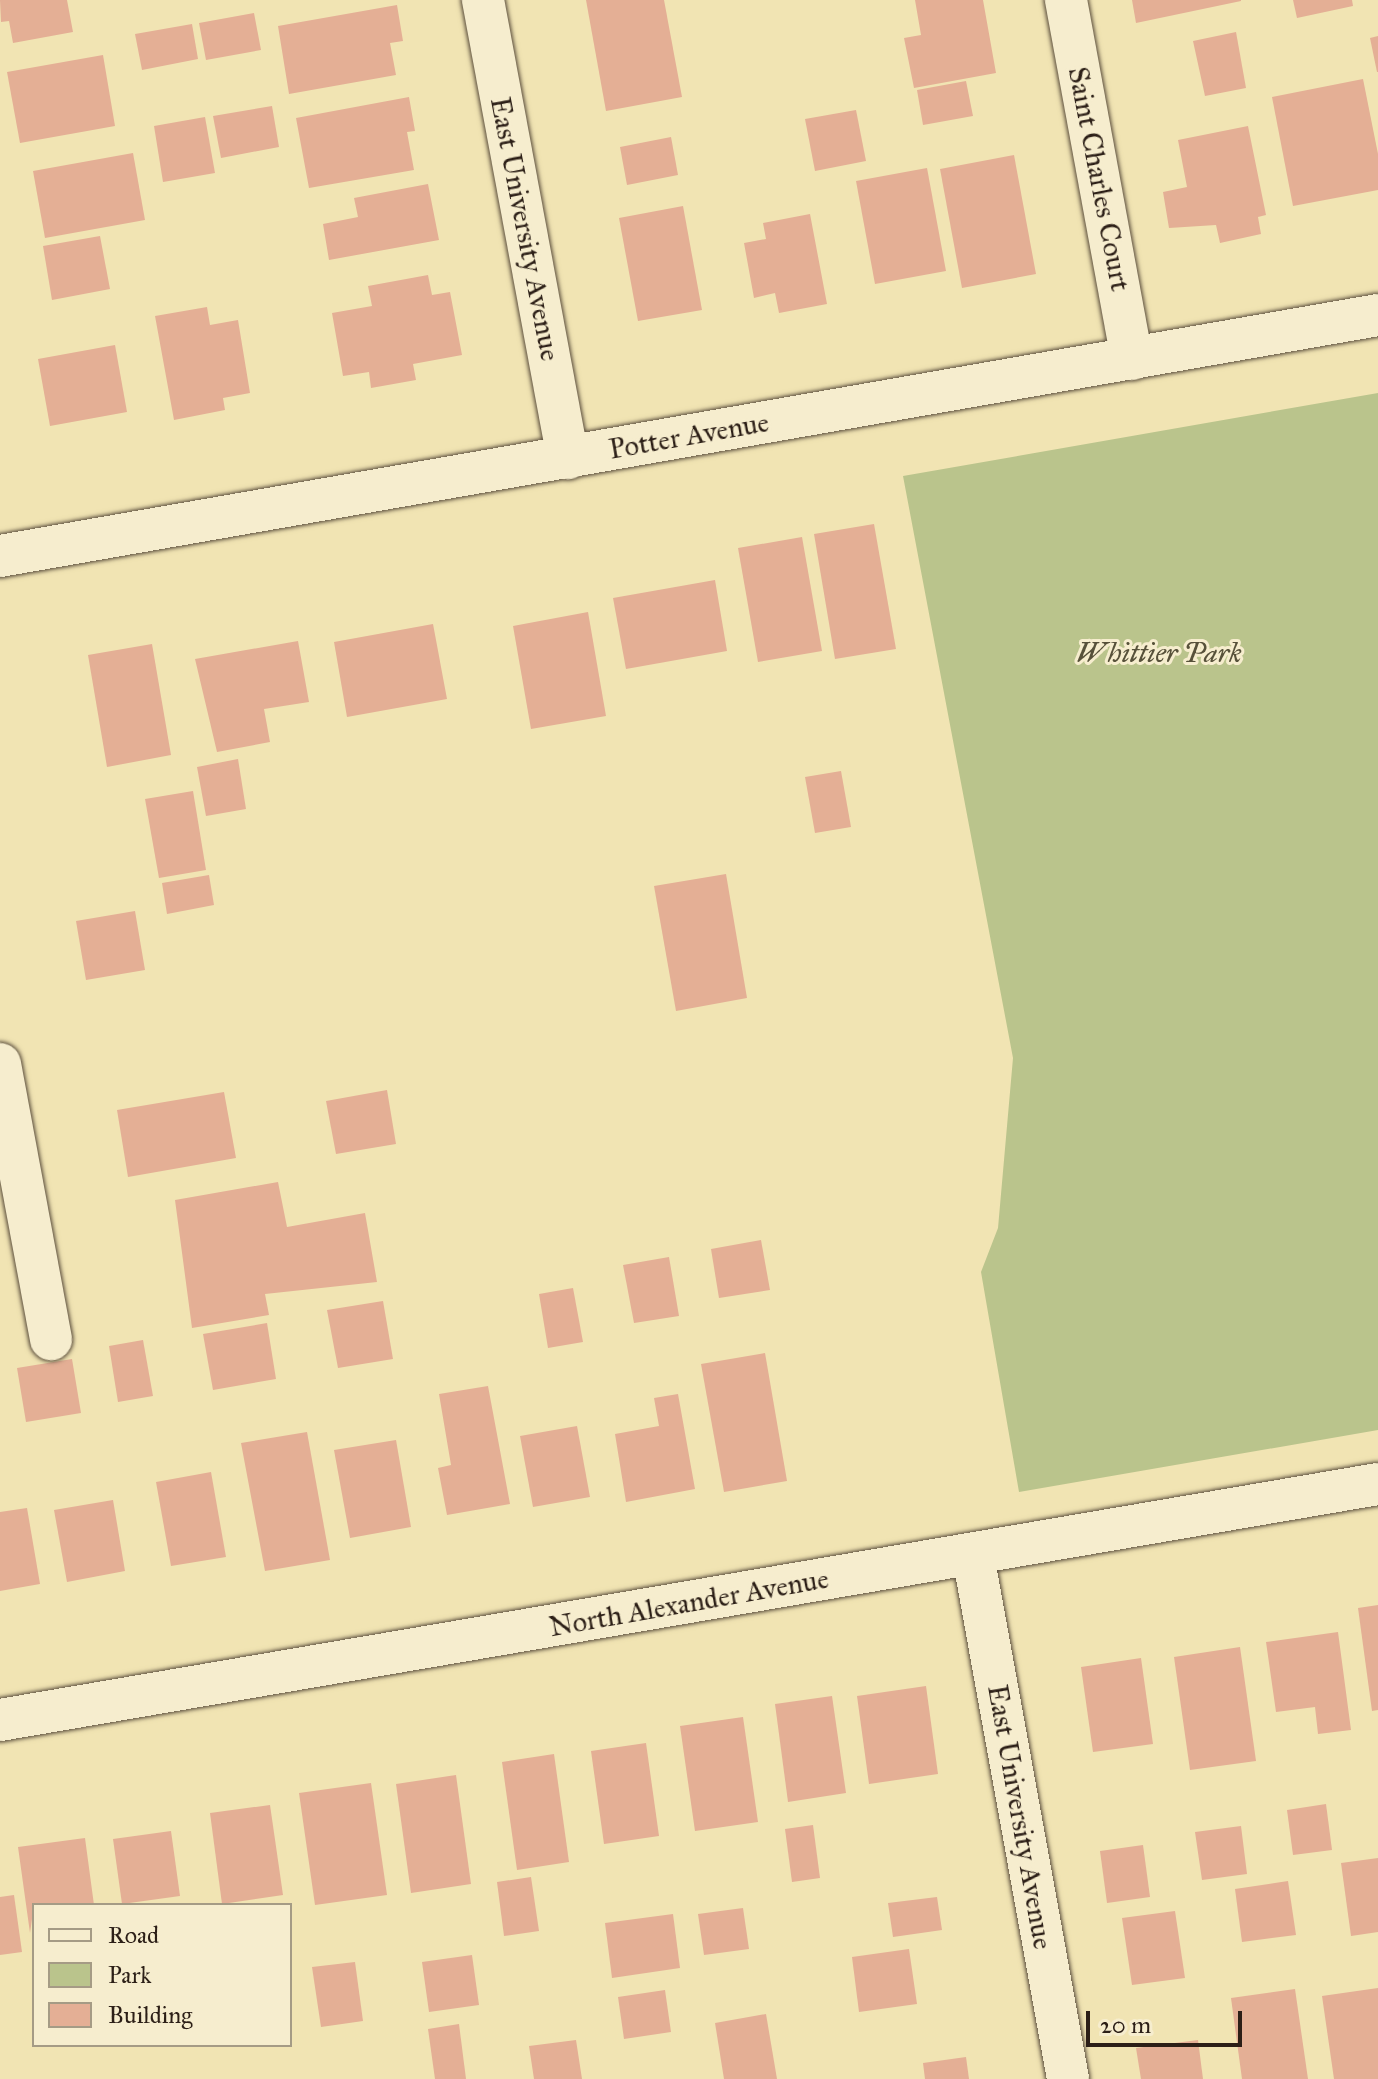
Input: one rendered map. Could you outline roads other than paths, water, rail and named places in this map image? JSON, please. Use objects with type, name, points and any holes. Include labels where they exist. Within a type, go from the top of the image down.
[{"type":"street","name":"East University Avenue","points":[[483,0],[568,458]]},
{"type":"street","name":"Saint Charles Court","points":[[1066,0],[1132,359]]},
{"type":"street","name":"Potter Avenue","points":[[1,553],[568,458],[1378,315]]},
{"type":"street","points":[[0,1064],[51,1339]]},
{"type":"street","name":"North Alexander Avenue","points":[[0,1720],[1378,1484]]},
{"type":"street","name":"East University Avenue","points":[[973,1555],[1068,2079]]},
{"type":"park label","name":"Whittier Park","points":[[1159,653]]}]
